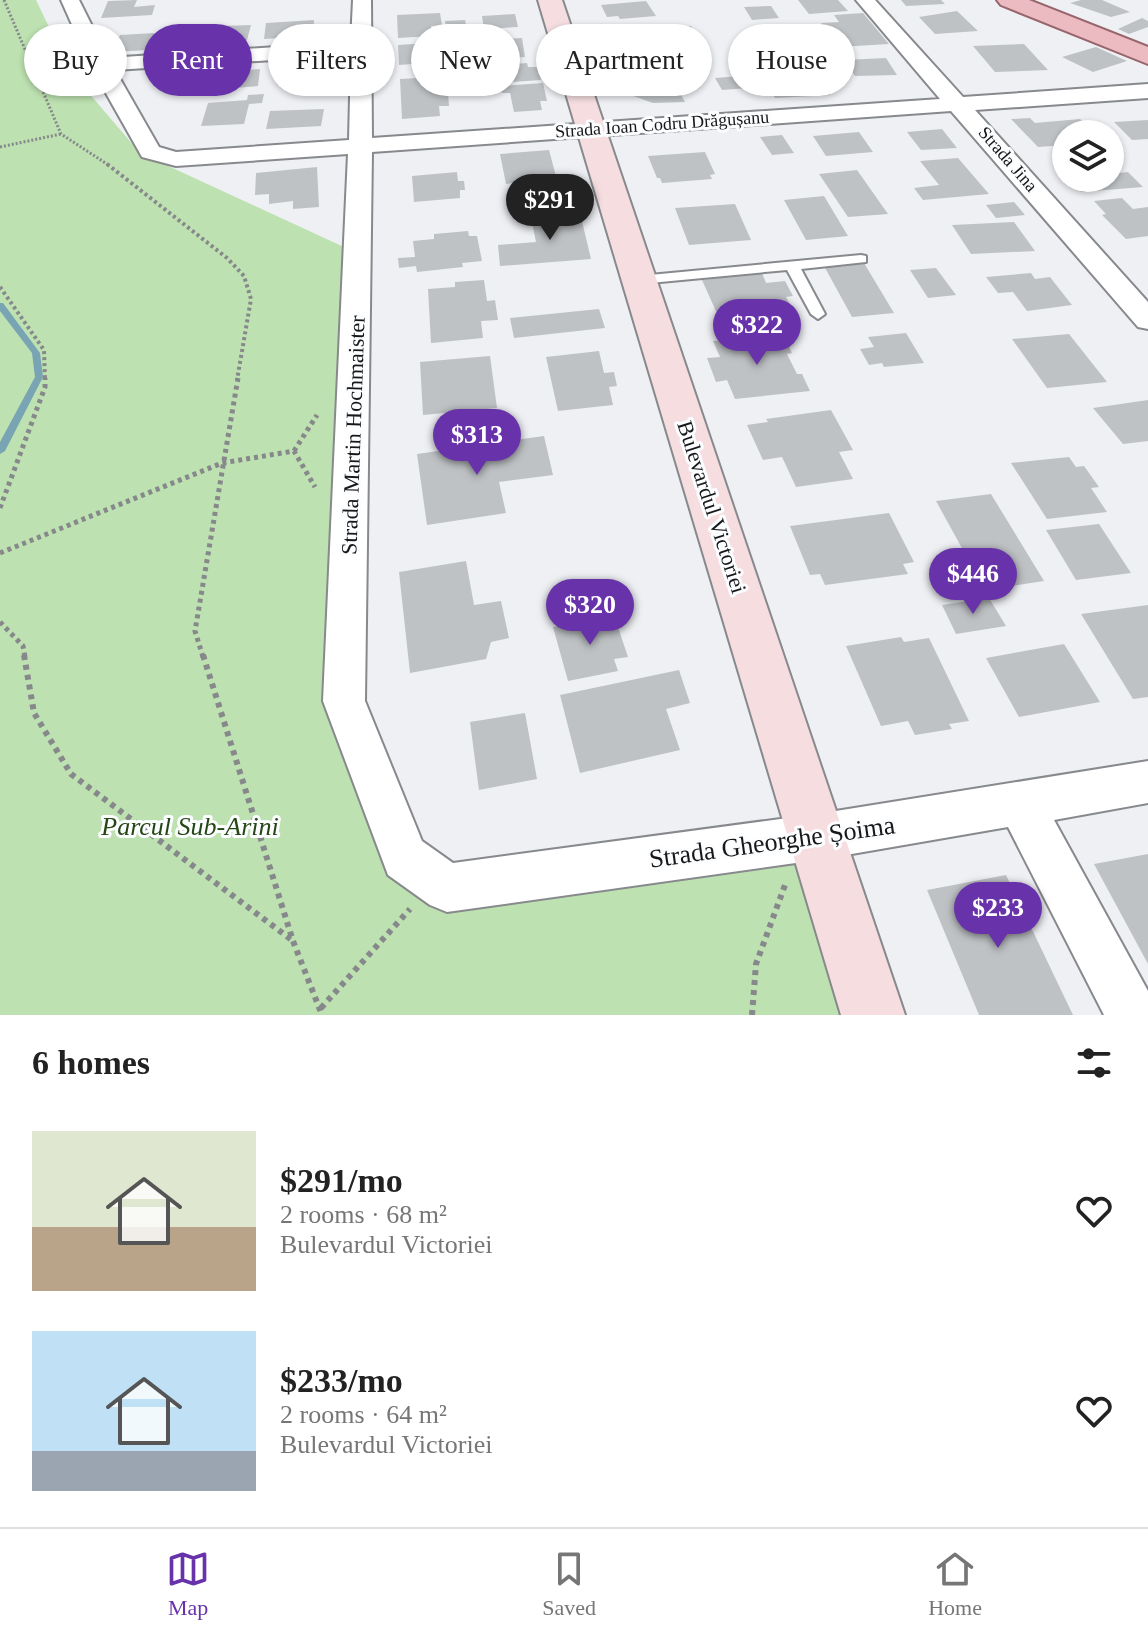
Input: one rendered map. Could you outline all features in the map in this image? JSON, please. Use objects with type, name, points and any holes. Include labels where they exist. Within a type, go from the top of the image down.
[{"type":"main road","name":"Bulevardul Victoriei","points":[[550,0],[873,1015]]},
{"type":"main road","points":[[1009,0],[1148,56]]},
{"type":"street","points":[[70,0],[81,24]]},
{"type":"street","name":"Strada Martin Hochmaister","points":[[362,0],[362,24]]},
{"type":"street","name":"Strada Jina","points":[[865,0],[1148,320]]},
{"type":"street","points":[[127,63],[268,54]]},
{"type":"street","name":"Strada Ioan Codru Drăgușanu","points":[[118,96],[150,152],[176,159],[1148,91]]},
{"type":"street","name":"Strada Martin Hochmaister","points":[[361,96],[344,701],[405,858]]},
{"type":"street","name":"Strada Gheorghe Șoima","points":[[405,858],[447,888],[817,837],[1148,782]]},
{"type":"street","points":[[1020,803],[1132,1015]]},
{"type":"lane","points":[[639,280],[861,259]]},
{"type":"lane","points":[[792,266],[818,314]]},
{"type":"path","points":[[4,0],[61,134],[124,175],[227,258],[244,276],[251,299],[195,631],[293,941],[321,1012],[403,917]]},
{"type":"path","points":[[0,147],[61,134]]},
{"type":"path","points":[[124,175],[135,171]]},
{"type":"path","points":[[0,287],[44,350],[45,375],[45,387],[0,508]]},
{"type":"path","points":[[0,553],[222,463],[292,451],[324,404]]},
{"type":"path","points":[[292,451],[317,490]]},
{"type":"path","points":[[0,622],[23,646],[34,713],[71,774],[293,941]]},
{"type":"path","points":[[752,1015],[756,964],[787,877]]},
{"type":"green space","name":"Parcul Sub-Arini","points":[[0,0],[36,0],[47,24],[24,24],[24,96],[91,96],[140,153],[359,254],[344,701],[447,888],[817,837],[873,1015],[0,1015]]},
{"type":"building","points":[[137,0],[134,7],[155,5],[152,15],[101,18],[108,1]]},
{"type":"building","points":[[798,0],[838,0],[848,11],[809,14]]},
{"type":"building","points":[[901,0],[941,0],[945,4],[906,6]]},
{"type":"building","points":[[1102,0],[1130,12],[1111,17],[1070,3]]},
{"type":"building","points":[[646,1],[656,16],[607,17],[601,5]]},
{"type":"building","points":[[771,6],[779,18],[752,20],[744,7]]},
{"type":"building","points":[[957,11],[978,31],[935,34],[919,17]]},
{"type":"building","points":[[440,13],[442,24],[411,24],[411,37],[398,38],[397,15]]},
{"type":"building","points":[[863,13],[889,44],[855,46],[855,24],[821,23],[839,22],[834,15]]},
{"type":"building","points":[[515,14],[517,24],[483,24],[482,16]]},
{"type":"building","points":[[1142,18],[1148,21],[1148,27],[1129,34],[1118,29]]},
{"type":"building","points":[[314,20],[314,24],[268,24],[268,39],[264,39],[266,23]]},
{"type":"building","points":[[465,20],[466,24],[445,24],[445,21]]},
{"type":"building","points":[[143,34],[143,50],[127,51],[127,35]]},
{"type":"building","points":[[522,38],[525,57],[520,57]]},
{"type":"building","points":[[411,44],[411,64],[399,65],[398,45]]},
{"type":"building","points":[[1024,44],[1048,70],[995,72],[973,46]]},
{"type":"building","points":[[1096,47],[1127,61],[1093,72],[1062,57]]},
{"type":"building","points":[[886,58],[897,75],[855,76],[855,59]]},
{"type":"building","points":[[520,64],[536,67],[536,80],[520,81]]},
{"type":"building","points":[[260,69],[258,86],[252,87],[252,70]]},
{"type":"building","points":[[728,77],[728,90],[722,90],[715,78]]},
{"type":"building","points":[[411,78],[411,96],[448,96],[449,106],[439,106],[440,116],[402,119],[400,79]]},
{"type":"building","points":[[536,84],[536,96],[546,96],[547,101],[540,101],[542,110],[514,112],[511,96],[520,96],[520,85]]},
{"type":"building","points":[[264,94],[262,103],[249,104],[244,124],[201,126],[208,103],[247,100],[252,95]]},
{"type":"building","points":[[633,96],[682,96],[685,102],[653,103]]},
{"type":"building","points":[[324,109],[321,126],[266,129],[270,111]]},
{"type":"building","points":[[1030,118],[1035,123],[1052,121],[1052,146],[1038,147],[1011,119]]},
{"type":"building","points":[[1148,120],[1148,139],[1132,140],[1124,132],[1124,121]]},
{"type":"building","points":[[942,129],[957,148],[921,150],[907,132]]},
{"type":"building","points":[[859,132],[873,152],[826,156],[813,136]]},
{"type":"building","points":[[782,135],[794,153],[772,155],[760,137]]},
{"type":"building","points":[[549,150],[557,180],[547,181],[549,187],[514,190],[513,183],[506,184],[500,154]]},
{"type":"building","points":[[705,152],[715,174],[710,175],[712,179],[662,183],[648,156]]},
{"type":"building","points":[[958,158],[989,194],[923,200],[914,188],[939,185],[920,161]]},
{"type":"building","points":[[317,167],[319,207],[293,209],[293,201],[269,204],[269,194],[255,195],[256,173]]},
{"type":"building","points":[[857,170],[888,214],[848,217],[819,174]]},
{"type":"building","points":[[457,172],[458,181],[464,181],[465,190],[460,190],[460,198],[414,202],[412,176]]},
{"type":"building","points":[[1124,172],[1128,172],[1143,187],[1124,189]]},
{"type":"building","points":[[824,196],[848,236],[806,240],[784,200]]},
{"type":"building","points":[[1122,198],[1133,209],[1148,207],[1148,236],[1126,239],[1102,215],[1106,214],[1094,201]]},
{"type":"building","points":[[1014,202],[1025,215],[996,218],[986,205]]},
{"type":"building","points":[[735,204],[751,240],[689,245],[675,208]]},
{"type":"building","points":[[580,213],[591,259],[500,266],[498,245],[536,242],[531,217]]},
{"type":"building","points":[[1014,222],[1035,251],[971,254],[952,225]]},
{"type":"building","points":[[468,231],[469,236],[477,236],[482,261],[462,263],[463,267],[417,272],[416,266],[399,268],[398,258],[415,257],[413,241],[434,239],[434,234]]},
{"type":"building","points":[[864,263],[894,313],[852,317],[824,266]]},
{"type":"building","points":[[936,268],[956,295],[928,298],[910,270]]},
{"type":"building","points":[[762,273],[766,283],[785,281],[793,296],[786,297],[793,310],[787,311],[790,317],[723,327],[702,280]]},
{"type":"building","points":[[1031,273],[1035,279],[1050,277],[1072,305],[1027,311],[1013,292],[998,293],[986,277]]},
{"type":"building","points":[[484,280],[487,301],[495,300],[498,320],[481,321],[483,338],[431,343],[428,289],[455,287],[455,282]]},
{"type":"building","points":[[599,309],[605,328],[514,338],[510,318]]},
{"type":"building","points":[[906,333],[924,363],[884,367],[882,363],[869,365],[860,349],[874,347],[868,337]]},
{"type":"building","points":[[783,334],[792,353],[787,354],[810,391],[735,399],[727,380],[716,382],[707,358],[720,357],[713,341]]},
{"type":"building","points":[[1069,334],[1107,382],[1047,388],[1012,339]]},
{"type":"building","points":[[599,351],[604,373],[614,372],[617,386],[609,387],[613,405],[558,411],[546,357]]},
{"type":"building","points":[[490,356],[497,408],[423,415],[420,362]]},
{"type":"building","points":[[1148,400],[1148,441],[1123,444],[1093,408]]},
{"type":"building","points":[[831,410],[853,450],[839,452],[853,479],[796,487],[782,457],[763,460],[747,425],[768,422],[766,419]]},
{"type":"building","points":[[544,436],[553,475],[499,482],[506,513],[427,525],[417,454]]},
{"type":"building","points":[[1069,457],[1076,467],[1084,466],[1099,487],[1091,488],[1107,512],[1047,519],[1011,463]]},
{"type":"building","points":[[991,494],[1044,581],[985,590],[936,501]]},
{"type":"building","points":[[889,513],[914,562],[903,564],[908,574],[825,585],[820,574],[810,575],[790,526]]},
{"type":"building","points":[[1099,524],[1131,573],[1076,580],[1046,530]]},
{"type":"building","points":[[466,561],[474,605],[501,601],[509,638],[491,642],[486,659],[410,673],[399,572]]},
{"type":"building","points":[[989,598],[1006,626],[956,634],[942,605]]},
{"type":"building","points":[[1148,605],[1148,697],[1133,699],[1081,614]]},
{"type":"building","points":[[614,615],[628,657],[614,659],[618,671],[568,681],[553,627]]},
{"type":"building","points":[[901,637],[904,642],[929,638],[969,721],[949,724],[952,729],[915,735],[908,721],[881,726],[846,646]]},
{"type":"building","points":[[1064,644],[1100,702],[1019,717],[986,658]]},
{"type":"building","points":[[679,670],[690,703],[666,709],[680,750],[580,773],[560,695]]},
{"type":"building","points":[[525,713],[537,779],[479,790],[470,722]]},
{"type":"building","points":[[1148,854],[1148,964],[1094,864]]},
{"type":"building","points":[[1006,875],[1073,1015],[979,1015],[927,890]]},
{"type":"waterway","points":[[0,305],[36,353],[39,377],[0,451]]}]
